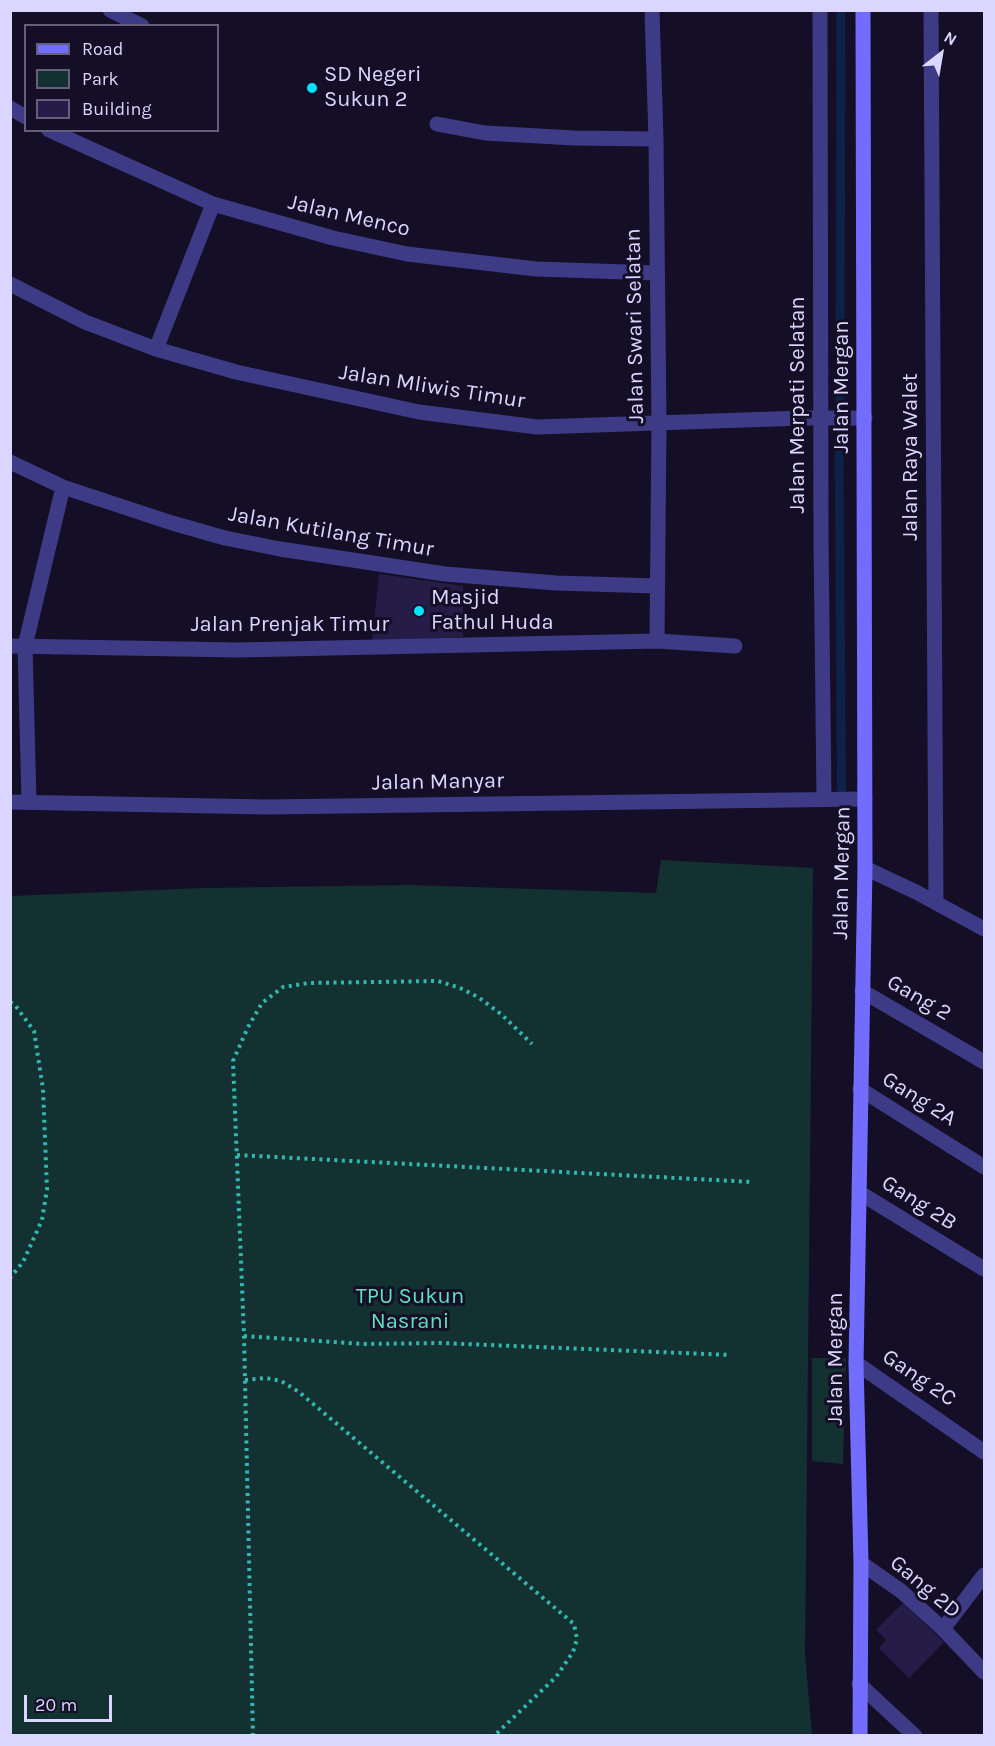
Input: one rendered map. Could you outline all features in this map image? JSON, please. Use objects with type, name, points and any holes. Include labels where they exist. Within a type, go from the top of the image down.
[{"type":"street","points":[[110,10],[138,24]]},
{"type":"street","name":"Jalan Swari Selatan","points":[[652,10],[656,139],[659,423],[657,641]]},
{"type":"street","name":"Jalan Merpati Selatan","points":[[820,10],[820,418],[830,799]]},
{"type":"street","name":"Jalan Mergan","points":[[860,1736],[861,1563],[856,1363],[865,868],[859,799],[865,418],[863,10]]},
{"type":"street","name":"Jalan Raya Walet","points":[[931,10],[936,903]]},
{"type":"street","points":[[10,108],[24,116]]},
{"type":"street","points":[[437,124],[484,133],[574,138],[656,139]]},
{"type":"street","name":"Jalan Menco","points":[[53,132],[213,204],[333,238],[407,254],[536,268],[656,273]]},
{"type":"street","points":[[156,349],[213,204]]},
{"type":"street","name":"Jalan Mliwis Timur","points":[[10,284],[86,322],[156,349],[236,372],[419,412],[537,427],[865,418]]},
{"type":"street","name":"Jalan Kutilang Timur","points":[[10,462],[63,487],[214,535],[280,549],[445,574],[556,583],[657,586]]},
{"type":"street","points":[[29,802],[18,646],[63,487]]},
{"type":"street","name":"Jalan Prenjak Timur","points":[[18,646],[238,650],[657,641],[735,646]]},
{"type":"street","name":"Jalan Manyar","points":[[10,802],[267,807],[859,799]]},
{"type":"street","points":[[865,868],[984,929]]},
{"type":"street","name":"Gang 2","points":[[862,991],[984,1062]]},
{"type":"street","name":"Gang 2A","points":[[860,1089],[984,1167]]},
{"type":"street","name":"Gang 2B","points":[[860,1193],[984,1269]]},
{"type":"street","name":"Gang 2C","points":[[856,1363],[984,1452]]},
{"type":"street","name":"Gang 2D","points":[[861,1563],[901,1591],[943,1629],[984,1672]]},
{"type":"street","points":[[943,1629],[984,1575]]},
{"type":"street","points":[[859,1684],[915,1736]]},
{"type":"path","points":[[254,1736],[244,1336],[233,1061],[262,1003],[283,987],[309,983],[438,981],[478,997],[501,1014],[532,1044]]},
{"type":"path","points":[[10,1002],[15,1005],[34,1031],[43,1089],[47,1189],[42,1220],[23,1262],[10,1278]]},
{"type":"path","points":[[237,1155],[753,1182]]},
{"type":"path","points":[[244,1336],[363,1344],[441,1343],[731,1355]]},
{"type":"path","points":[[244,1380],[266,1378],[281,1381],[299,1392],[574,1624],[577,1639],[573,1652],[556,1677],[494,1736]]},
{"type":"green space","name":"TPU Sukun Nasrani","points":[[661,860],[813,868],[805,1654],[812,1735],[11,1735],[11,896],[204,888],[410,885],[656,893]]},
{"type":"green space","points":[[812,1358],[846,1358],[843,1464],[812,1461]]},
{"type":"building","name":"Masjid Fathul Huda","points":[[379,574],[463,586],[463,637],[372,641]]},
{"type":"building","points":[[903,1603],[944,1642],[909,1678],[879,1648],[886,1640],[876,1630]]},
{"type":"waterway","points":[[840,402],[841,10]]},
{"type":"waterway","points":[[839,445],[842,845]]},
{"type":"place","name":"SD Negeri Sukun 2","points":[[312,88]]},
{"type":"place","name":"Masjid Fathul Huda","points":[[419,611]]}]
